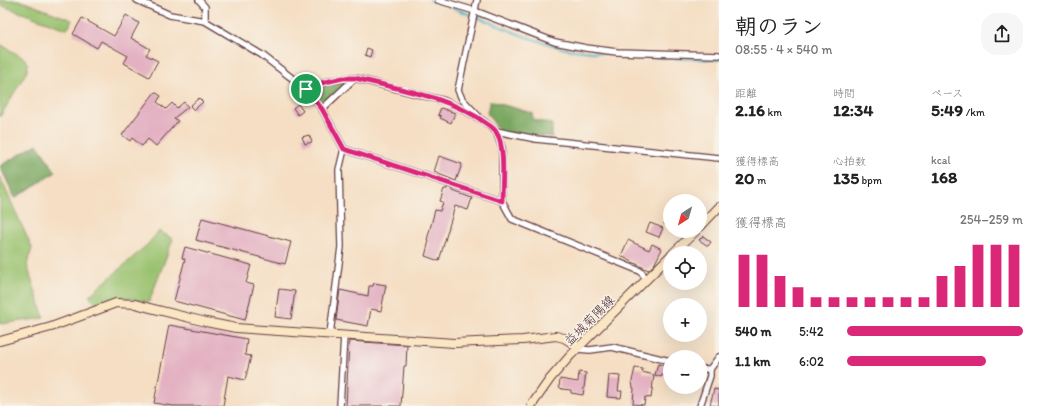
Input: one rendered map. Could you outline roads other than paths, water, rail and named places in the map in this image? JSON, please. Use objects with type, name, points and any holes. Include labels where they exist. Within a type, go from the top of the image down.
[{"type":"street","points":[[137,0],[170,15],[205,21],[262,55],[306,89],[322,109],[344,149],[339,170],[341,247],[330,334]]},
{"type":"street","points":[[199,0],[205,7],[205,21]]},
{"type":"street","points":[[438,0],[476,11],[555,42],[617,52],[719,55]]},
{"type":"street","points":[[477,0],[476,11],[458,90],[462,99],[482,120],[496,131],[536,139],[719,158]]},
{"type":"street","points":[[306,89],[321,83],[343,78],[355,78],[445,101],[482,120]]},
{"type":"street","points":[[322,109],[355,78]]},
{"type":"street","points":[[496,131],[502,148],[502,201],[512,220],[640,271],[647,279]]},
{"type":"street","points":[[344,149],[502,201]]},
{"type":"street","points":[[707,220],[719,207]]},
{"type":"street","points":[[680,246],[689,238]]},
{"type":"street","name":"益城菊陽線","points":[[531,406],[550,379],[570,356],[663,263]]},
{"type":"street","points":[[0,341],[51,327],[116,303],[135,304],[236,328],[454,343],[523,340],[556,336],[564,338],[578,348],[590,350],[612,347],[663,359]]},
{"type":"street","points":[[340,406],[344,335]]},
{"type":"street","points":[[700,406],[710,376],[710,369],[719,357]]},
{"type":"waterway","points":[[430,0],[438,3]]},
{"type":"waterway","points":[[448,6],[471,15]]},
{"type":"waterway","points":[[477,17],[526,37],[565,49],[610,54]]},
{"type":"waterway","points":[[618,55],[719,60]]}]
